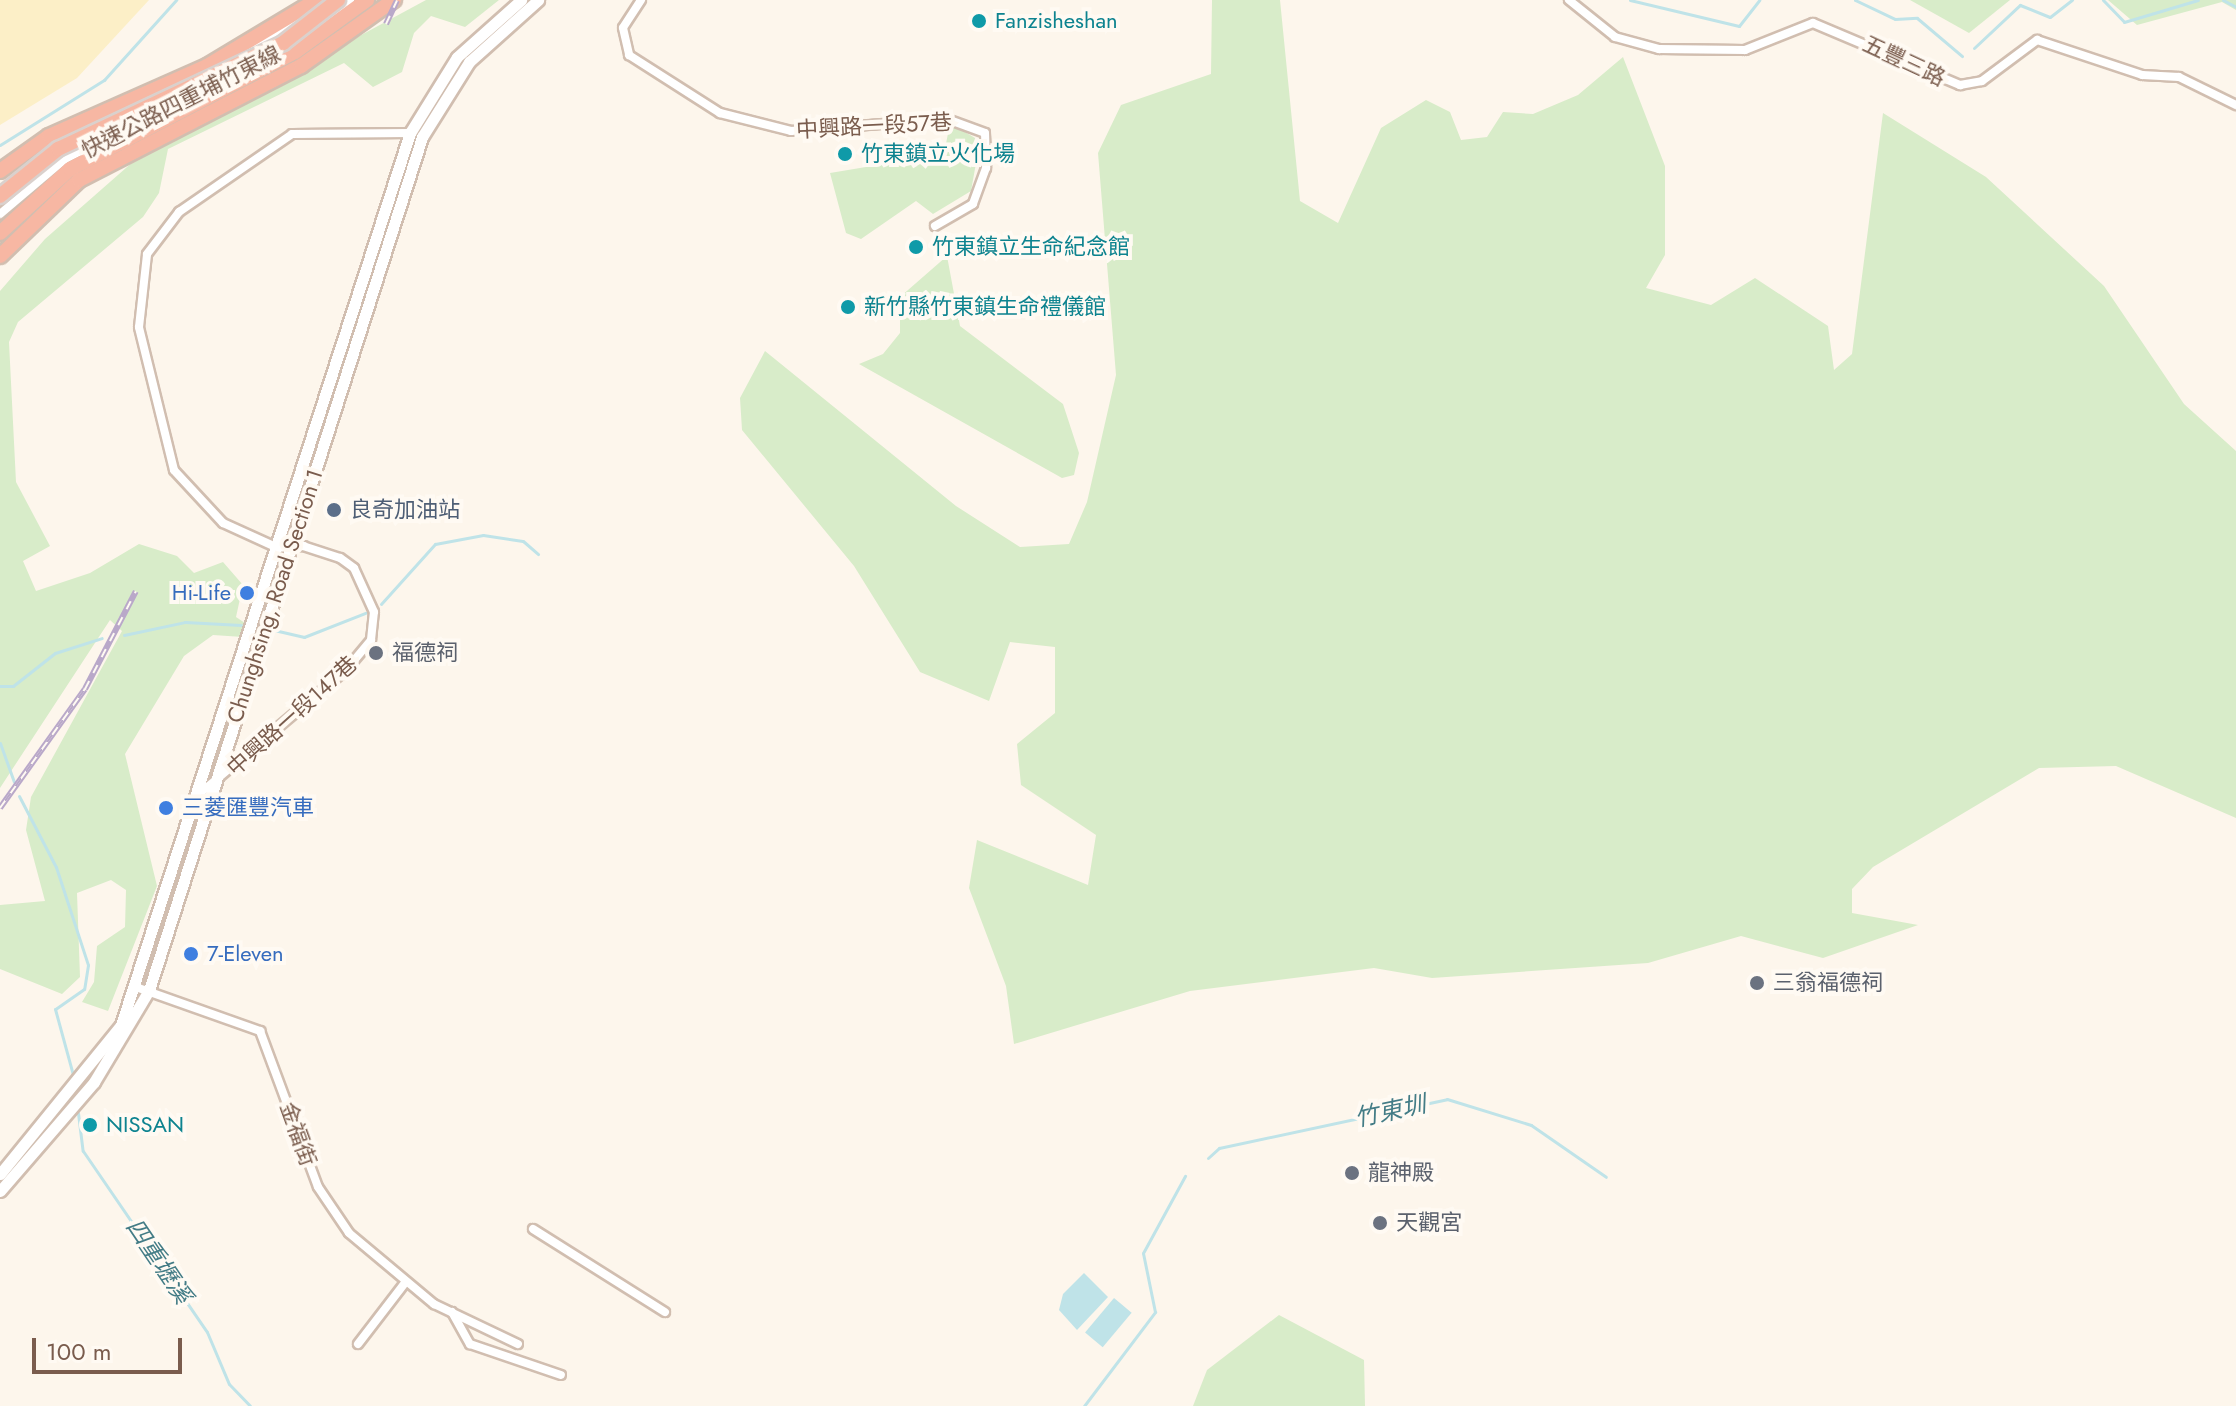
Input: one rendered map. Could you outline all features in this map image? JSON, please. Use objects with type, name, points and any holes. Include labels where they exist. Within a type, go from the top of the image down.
[{"type":"highway","points":[[0,171],[49,136],[207,66],[317,0]]},
{"type":"highway","points":[[1,210],[58,149],[283,43],[338,0]]},
{"type":"highway","name":"快速公路四重埔竹東線","points":[[0,233],[70,169],[295,52],[367,0]]},
{"type":"highway","name":"快速公路四重埔竹東線","points":[[0,256],[79,180],[301,66],[394,0]]},
{"type":"main road","name":"Chunghsing, Road Section 1","points":[[0,1174],[87,1074],[136,987],[410,133],[457,57],[521,0]]},
{"type":"main road","name":"Chunghsing, Road Section 1","points":[[0,1191],[94,1082],[149,990],[422,137],[469,62],[538,0]]},
{"type":"street","points":[[110,136],[326,0]]},
{"type":"street","points":[[1,210],[65,159],[290,45],[350,0]]},
{"type":"street","name":"中興路一段57巷","points":[[641,0],[623,28],[629,55],[720,113],[791,131],[947,119],[985,133],[986,168],[973,204],[935,226]]},
{"type":"street","name":"五豐三路","points":[[1569,0],[1615,37],[1659,49],[1745,50],[1813,23],[1960,85],[1982,81],[2037,40],[2142,75],[2179,77],[2236,105]]},
{"type":"street","points":[[278,548],[205,510],[174,470],[146,372],[138,288],[147,254],[179,212],[292,134],[312,128],[410,133]]},
{"type":"street","name":"中興路一段147巷","points":[[198,795],[214,786],[371,640],[374,612],[354,568],[323,552],[278,548]]},
{"type":"street","name":"金福街","points":[[136,987],[260,1031],[318,1187],[349,1233],[404,1284],[451,1312],[518,1344]]},
{"type":"street","points":[[533,1229],[665,1312]]},
{"type":"street","points":[[358,1344],[404,1284]]},
{"type":"street","name":"金福街","points":[[451,1312],[470,1344],[561,1375]]},
{"type":"green space","points":[[426,0],[499,0],[465,27],[431,16],[414,33],[402,72],[373,87],[344,63],[168,149],[159,193],[143,217],[18,322],[9,342],[16,482],[50,546],[23,561],[36,591],[90,573],[139,544],[177,556],[194,573],[223,562],[243,585],[236,617],[248,625],[243,637],[213,635],[184,656],[125,754],[157,886],[108,1011],[82,1002],[94,982],[97,946],[125,927],[126,890],[111,880],[77,893],[80,977],[62,994],[0,969],[0,905],[45,901],[26,830],[31,797],[122,631],[110,620],[0,788],[0,291],[45,239],[143,153]]},
{"type":"green space","points":[[1212,0],[1280,0],[1300,201],[1338,223],[1381,128],[1426,100],[1450,112],[1461,140],[1487,137],[1503,112],[1533,114],[1578,95],[1623,57],[1665,166],[1665,255],[1646,288],[1711,305],[1755,278],[1828,326],[1834,370],[1852,354],[1883,113],[1986,177],[2104,286],[2184,404],[2236,451],[2236,818],[2116,766],[2039,768],[1873,867],[1852,889],[1852,913],[1918,925],[1823,958],[1741,936],[1648,963],[1432,978],[1374,968],[1190,991],[1014,1044],[1006,986],[969,888],[977,840],[1088,885],[1096,835],[1021,785],[1017,744],[1055,713],[1055,647],[1010,642],[989,701],[920,672],[854,566],[742,430],[740,398],[765,351],[956,506],[1020,547],[1069,544],[1087,502],[1116,375],[1098,153],[1121,105],[1211,74]]},
{"type":"green space","points":[[1910,0],[2010,0],[1969,33]]},
{"type":"green space","points":[[2108,0],[2236,0],[2236,10],[2222,2],[2137,25]]},
{"type":"green space","points":[[950,123],[980,141],[971,191],[933,214],[916,201],[861,239],[846,233],[830,173],[944,154]]},
{"type":"green space","points":[[947,256],[960,326],[1063,404],[1079,453],[1074,475],[1062,478],[859,364],[883,354],[900,333],[900,297]]},
{"type":"green space","points":[[1279,1315],[1364,1360],[1365,1406],[1193,1406],[1207,1370]]},
{"type":"sand","points":[[0,0],[149,0],[77,78],[0,125]]},
{"type":"water","points":[[1084,1273],[1108,1297],[1077,1330],[1059,1310],[1063,1294]]},
{"type":"water","points":[[1114,1298],[1132,1313],[1103,1347],[1085,1332]]},
{"type":"waterway","points":[[0,145],[104,80],[176,0]]},
{"type":"waterway","points":[[1630,0],[1739,26],[1759,0]]},
{"type":"waterway","points":[[1855,0],[1895,19],[1917,18],[1962,56]]},
{"type":"waterway","points":[[1974,48],[2020,5],[2050,17],[2072,0]]},
{"type":"waterway","points":[[2103,0],[2124,22],[2198,0]]},
{"type":"waterway","points":[[2223,0],[2236,7]]},
{"type":"waterway","points":[[381,604],[435,544],[483,535],[523,541],[538,554]]},
{"type":"waterway","points":[[274,630],[304,637],[365,613]]},
{"type":"waterway","points":[[124,635],[185,622],[241,625]]},
{"type":"waterway","points":[[0,686],[13,686],[55,653],[102,638]]},
{"type":"waterway","name":"四重壢溪","points":[[0,743],[14,782]]},
{"type":"waterway","name":"四重壢溪","points":[[19,796],[56,867],[88,965],[84,989],[55,1009],[73,1075]]},
{"type":"waterway","name":"竹東圳","points":[[1208,1158],[1219,1148],[1447,1099],[1531,1125],[1606,1177]]},
{"type":"waterway","name":"四重壢溪","points":[[78,1113],[83,1151],[207,1332],[229,1384],[250,1406]]},
{"type":"waterway","name":"竹東圳","points":[[1084,1406],[1155,1312],[1143,1253],[1185,1176]]},
{"type":"railway","points":[[386,24],[397,0]]},
{"type":"railway","points":[[0,808],[85,689],[136,591]]},
{"type":"place","name":"Fanzisheshan","points":[[979,21]]},
{"type":"place","name":"竹東鎮立火化場","points":[[845,154]]},
{"type":"place","name":"竹東鎮立生命紀念館","points":[[916,247]]},
{"type":"place","name":"新竹縣竹東鎮生命禮儀館","points":[[848,307]]},
{"type":"place","name":"良奇加油站","points":[[334,510]]},
{"type":"place","name":"Hi-Life","points":[[247,593]]},
{"type":"place","name":"福德祠","points":[[376,653]]},
{"type":"place","name":"三菱匯豐汽車","points":[[166,808]]},
{"type":"place","name":"7-Eleven","points":[[191,954]]},
{"type":"place","name":"三翁福德祠","points":[[1757,983]]},
{"type":"place","name":"NISSAN","points":[[90,1125]]},
{"type":"place","name":"龍神殿","points":[[1352,1173]]},
{"type":"place","name":"天觀宮","points":[[1380,1223]]}]
